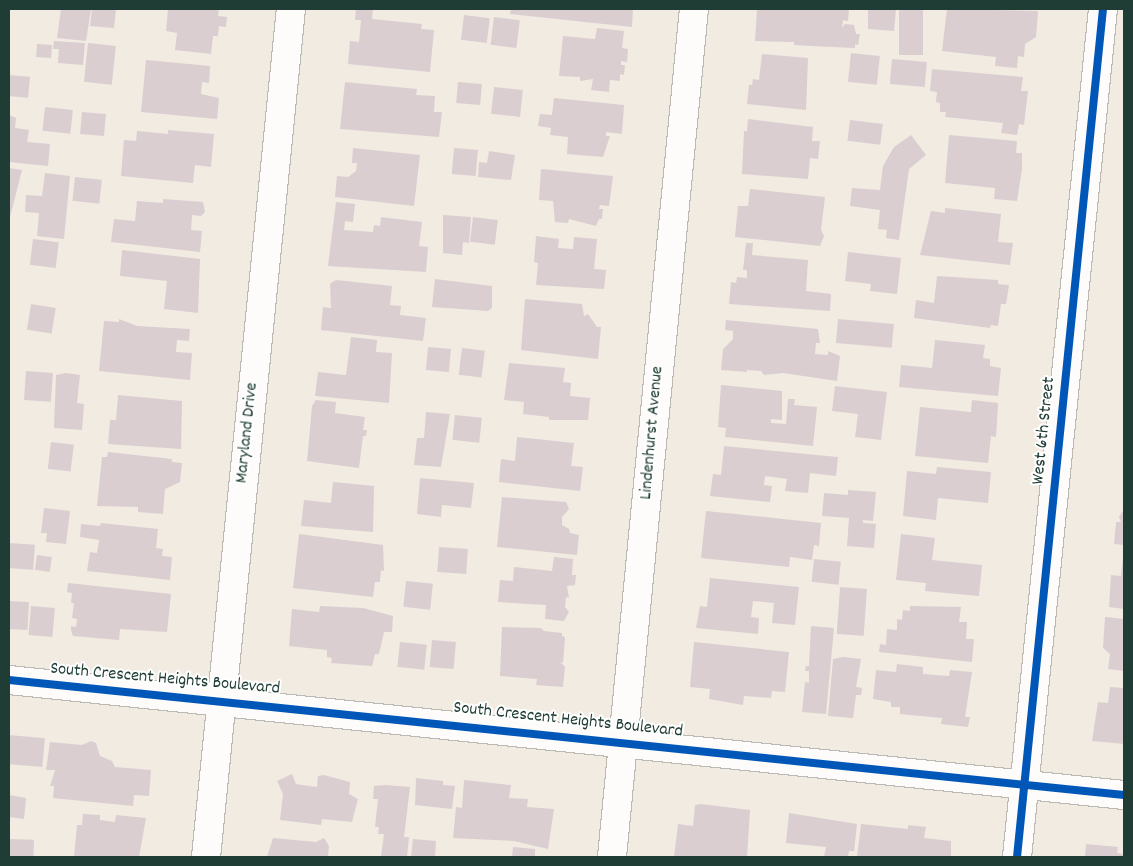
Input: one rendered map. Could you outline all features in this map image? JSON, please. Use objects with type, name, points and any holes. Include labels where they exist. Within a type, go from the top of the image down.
[{"type":"street","name":"Maryland Drive","points":[[206,857],[291,9]]},
{"type":"street","name":"Lindenhurst Avenue","points":[[612,857],[694,9]]},
{"type":"street","name":"West 6th Street","points":[[1017,857],[1103,9]]},
{"type":"street","name":"South Crescent Heights Boulevard","points":[[9,680],[1024,782],[1124,795]]},
{"type":"building","points":[[61,9],[91,9],[86,41],[57,38]]},
{"type":"building","points":[[92,9],[116,9],[114,28],[90,26]]},
{"type":"building","points":[[168,9],[219,9],[218,16],[227,17],[226,27],[219,26],[218,36],[213,36],[211,54],[175,50],[177,33],[166,31]]},
{"type":"building","points":[[356,9],[373,9],[372,19],[422,24],[421,29],[434,30],[430,72],[348,64],[350,41],[359,42],[361,20],[355,20]]},
{"type":"building","points":[[511,9],[633,9],[632,27],[510,14]]},
{"type":"building","points":[[757,9],[849,9],[848,21],[843,20],[842,28],[845,24],[854,25],[856,34],[860,34],[858,45],[855,44],[855,48],[794,45],[794,42],[755,41]]},
{"type":"building","points":[[868,9],[896,9],[894,31],[868,29]]},
{"type":"building","points":[[899,9],[923,9],[923,55],[899,55]]},
{"type":"building","points":[[947,9],[1038,11],[1036,37],[1025,44],[1024,57],[1018,56],[1017,68],[995,66],[996,57],[942,51]]},
{"type":"building","points":[[464,15],[490,18],[487,43],[461,40]]},
{"type":"building","points":[[494,17],[520,20],[516,48],[491,45]]},
{"type":"building","points":[[597,28],[624,31],[622,48],[628,49],[627,62],[621,61],[621,65],[625,65],[624,75],[620,74],[620,81],[610,80],[609,92],[591,90],[593,79],[580,81],[580,77],[559,76],[563,36],[595,39]]},
{"type":"building","points":[[54,41],[85,43],[83,65],[58,63],[59,49],[53,49]]},
{"type":"building","points":[[88,43],[116,46],[112,85],[84,82]]},
{"type":"building","points":[[37,44],[52,45],[51,58],[36,57]]},
{"type":"building","points":[[851,53],[880,56],[877,85],[848,82]]},
{"type":"building","points":[[762,54],[808,58],[806,110],[747,104],[749,85],[752,85],[753,79],[759,80]]},
{"type":"building","points":[[892,59],[927,62],[925,87],[890,84]]},
{"type":"building","points":[[146,60],[210,66],[209,83],[202,82],[201,94],[219,98],[217,119],[141,112]]},
{"type":"building","points":[[932,69],[1023,77],[1021,91],[1028,91],[1024,125],[1019,124],[1017,135],[1001,133],[1003,123],[945,117],[946,112],[940,112],[940,103],[936,102],[937,92],[930,91]]},
{"type":"building","points":[[9,75],[30,77],[28,98],[9,96]]},
{"type":"building","points":[[345,82],[417,89],[416,95],[435,96],[434,112],[442,112],[439,137],[340,129]]},
{"type":"building","points":[[458,82],[482,84],[480,105],[456,103]]},
{"type":"building","points":[[494,87],[523,90],[520,117],[491,114]]},
{"type":"building","points":[[554,98],[624,105],[622,134],[606,132],[606,136],[610,136],[603,157],[567,154],[568,137],[550,135],[551,128],[538,126],[540,114],[552,115]]},
{"type":"building","points":[[45,107],[73,110],[70,134],[42,131]]},
{"type":"building","points":[[82,112],[106,114],[104,136],[80,134]]},
{"type":"building","points":[[9,115],[16,118],[15,128],[29,130],[27,142],[50,144],[48,166],[9,162]]},
{"type":"building","points":[[748,119],[813,127],[812,141],[820,141],[818,159],[810,158],[808,179],[742,174],[744,131],[747,131]]},
{"type":"building","points":[[850,120],[883,124],[880,145],[847,141]]},
{"type":"building","points":[[168,130],[214,134],[211,167],[195,165],[193,183],[121,176],[124,140],[136,141],[137,131],[168,134]]},
{"type":"building","points":[[911,135],[926,155],[909,169],[899,240],[886,238],[887,230],[878,229],[880,210],[850,206],[852,188],[880,190],[883,166],[894,147]]},
{"type":"building","points":[[949,135],[1017,141],[1016,153],[1022,153],[1022,169],[1017,201],[994,199],[995,188],[945,183]]},
{"type":"building","points":[[353,148],[420,155],[414,206],[335,197],[337,176],[348,177],[356,171],[357,163],[352,163]]},
{"type":"building","points":[[454,148],[478,150],[476,176],[452,174]]},
{"type":"building","points":[[489,151],[515,155],[511,180],[478,177],[479,162],[487,163]]},
{"type":"building","points":[[9,168],[22,170],[10,217],[9,217]]},
{"type":"building","points":[[541,169],[613,176],[609,206],[600,205],[599,209],[603,209],[602,219],[599,219],[596,226],[569,219],[568,223],[555,222],[553,201],[539,200]]},
{"type":"building","points":[[45,173],[70,176],[64,239],[37,236],[39,213],[25,212],[26,195],[42,196]]},
{"type":"building","points":[[75,177],[102,180],[99,204],[72,201]]},
{"type":"building","points":[[750,189],[825,197],[821,230],[824,236],[820,246],[735,237],[738,206],[748,206]]},
{"type":"building","points":[[163,199],[203,202],[205,212],[201,216],[192,215],[191,230],[202,231],[200,252],[111,242],[114,219],[135,221],[137,201],[163,203]]},
{"type":"building","points":[[336,202],[355,204],[353,222],[345,221],[344,230],[373,232],[374,225],[380,226],[381,217],[422,222],[419,246],[428,247],[426,272],[328,266]]},
{"type":"building","points":[[945,208],[1001,214],[998,242],[1013,243],[1010,265],[920,255],[931,211],[945,213]]},
{"type":"building","points":[[443,215],[471,217],[469,243],[463,242],[462,255],[443,253]]},
{"type":"building","points":[[473,217],[498,220],[495,245],[470,242]]},
{"type":"building","points":[[536,236],[559,239],[558,248],[573,249],[574,237],[597,239],[594,269],[606,270],[604,289],[536,285],[538,263],[534,262]]},
{"type":"building","points":[[33,239],[59,242],[56,268],[30,265]]},
{"type":"building","points":[[746,243],[753,243],[752,255],[808,260],[806,291],[831,294],[830,311],[729,304],[731,282],[736,283],[737,277],[747,278],[747,270],[743,270]]},
{"type":"building","points":[[122,250],[200,259],[198,313],[164,309],[167,281],[120,276]]},
{"type":"building","points":[[848,252],[901,258],[897,294],[870,291],[871,284],[845,281]]},
{"type":"building","points":[[937,276],[998,280],[998,284],[1009,285],[1006,304],[1001,304],[998,326],[991,325],[990,328],[914,318],[916,300],[934,303]]},
{"type":"building","points":[[435,279],[492,286],[492,308],[488,311],[432,307]]},
{"type":"building","points":[[336,280],[392,286],[390,305],[401,306],[400,315],[426,318],[423,341],[321,330],[323,307],[331,308],[330,284]]},
{"type":"building","points":[[525,299],[582,304],[584,316],[588,314],[597,327],[601,327],[598,359],[521,350]]},
{"type":"building","points":[[31,304],[56,308],[52,334],[27,330]]},
{"type":"building","points":[[119,319],[137,326],[190,329],[189,341],[177,340],[176,352],[192,353],[190,380],[99,371],[104,321],[119,322]]},
{"type":"building","points":[[838,319],[894,324],[892,348],[836,343]]},
{"type":"building","points":[[726,320],[818,329],[820,343],[816,343],[815,354],[828,355],[828,351],[840,356],[837,381],[783,373],[764,375],[761,371],[721,370],[723,349],[733,339],[733,331],[725,330]]},
{"type":"building","points":[[351,337],[377,340],[376,352],[392,353],[389,403],[315,396],[318,372],[346,375]]},
{"type":"building","points":[[935,340],[985,345],[983,358],[990,359],[990,366],[1001,368],[998,396],[899,387],[901,365],[932,368]]},
{"type":"building","points":[[428,347],[451,349],[449,372],[426,370]]},
{"type":"building","points":[[462,348],[485,351],[482,378],[459,375]]},
{"type":"building","points":[[509,363],[565,368],[563,382],[571,383],[570,396],[590,398],[588,420],[549,420],[549,417],[523,414],[524,402],[504,400]]},
{"type":"building","points":[[26,371],[53,373],[51,402],[24,400]]},
{"type":"building","points":[[66,373],[80,375],[77,403],[84,404],[82,430],[54,428],[56,375]]},
{"type":"building","points":[[721,385],[782,391],[782,420],[771,419],[771,423],[786,424],[788,399],[795,399],[794,405],[817,407],[813,446],[725,437],[726,428],[718,427]]},
{"type":"building","points":[[835,386],[887,392],[881,440],[855,437],[858,414],[832,411]]},
{"type":"building","points":[[118,395],[182,401],[181,449],[108,444],[110,420],[116,420]]},
{"type":"building","points":[[316,400],[336,402],[335,413],[365,417],[363,430],[367,430],[366,436],[363,436],[359,468],[307,461],[312,406]]},
{"type":"building","points":[[972,400],[998,403],[996,437],[991,436],[988,463],[915,456],[920,407],[971,412]]},
{"type":"building","points":[[426,412],[450,414],[441,467],[414,465],[417,438],[424,438]]},
{"type":"building","points":[[455,415],[482,418],[479,443],[452,440]]},
{"type":"building","points":[[517,437],[574,443],[571,466],[583,467],[580,491],[499,482],[501,459],[515,461]]},
{"type":"building","points":[[51,442],[74,445],[71,472],[48,469]]},
{"type":"building","points":[[724,446],[838,457],[836,476],[810,473],[808,493],[785,491],[787,479],[765,476],[764,485],[772,486],[770,502],[710,496],[713,474],[721,475]]},
{"type":"building","points":[[108,452],[172,459],[172,462],[182,463],[180,482],[165,489],[163,514],[138,512],[138,507],[97,506],[102,457],[107,457]]},
{"type":"building","points":[[937,467],[991,472],[988,503],[938,498],[936,520],[903,516],[907,471],[936,474]]},
{"type":"building","points":[[420,478],[474,483],[471,508],[442,505],[441,517],[417,514]]},
{"type":"building","points":[[333,482],[374,486],[373,532],[301,526],[304,500],[331,503]]},
{"type":"building","points":[[848,490],[876,492],[873,521],[863,520],[863,523],[876,524],[874,548],[847,546],[849,518],[822,516],[824,493],[848,495]]},
{"type":"building","points":[[502,497],[566,502],[569,509],[562,517],[562,525],[569,529],[570,533],[579,535],[577,555],[497,547]]},
{"type":"building","points":[[44,508],[70,511],[66,544],[46,542],[47,533],[41,533]]},
{"type":"building","points":[[1124,509],[1124,545],[1114,544],[1116,522],[1121,522],[1119,517]]},
{"type":"building","points":[[706,511],[821,523],[819,546],[814,545],[812,560],[790,557],[789,567],[701,558]]},
{"type":"building","points":[[101,523],[158,529],[156,548],[163,549],[162,556],[172,557],[170,580],[87,571],[90,552],[97,553],[99,540],[80,537],[81,524],[100,526]]},
{"type":"building","points":[[299,534],[383,545],[384,571],[381,570],[380,582],[375,582],[373,597],[293,588]]},
{"type":"building","points":[[901,534],[935,538],[932,560],[982,565],[979,596],[925,591],[926,583],[896,580]]},
{"type":"building","points":[[9,543],[35,545],[33,570],[9,568]]},
{"type":"building","points":[[439,547],[468,549],[466,574],[437,572]]},
{"type":"building","points":[[37,555],[52,557],[50,572],[35,570]]},
{"type":"building","points":[[554,557],[573,559],[572,575],[576,575],[575,585],[567,586],[569,598],[566,597],[565,607],[569,612],[564,621],[545,619],[546,605],[498,602],[500,580],[513,581],[514,567],[552,571]]},
{"type":"building","points":[[1123,557],[1124,609],[1109,607],[1111,575],[1121,576]]},
{"type":"building","points":[[814,559],[841,562],[838,585],[812,582]]},
{"type":"building","points":[[710,578],[799,587],[795,625],[772,623],[774,603],[753,601],[751,617],[759,618],[758,634],[696,628],[700,606],[707,607]]},
{"type":"building","points":[[406,581],[433,584],[430,610],[403,607]]},
{"type":"building","points":[[68,583],[171,594],[167,632],[120,629],[119,640],[73,636],[71,626],[76,627],[77,619],[72,618],[74,603],[71,603],[72,593],[67,592]]},
{"type":"building","points":[[840,587],[867,589],[864,636],[837,634]]},
{"type":"building","points":[[9,601],[29,602],[28,630],[9,629]]},
{"type":"building","points":[[31,606],[55,608],[52,637],[28,635]]},
{"type":"building","points":[[320,606],[363,608],[393,616],[392,632],[384,632],[379,654],[375,654],[372,666],[331,663],[332,658],[327,657],[327,650],[289,646],[292,609],[319,612]]},
{"type":"building","points":[[910,606],[961,607],[959,622],[967,622],[966,639],[974,639],[972,662],[879,652],[880,644],[886,645],[887,629],[897,630],[897,619],[902,620],[903,610],[910,611]]},
{"type":"building","points":[[1105,617],[1124,619],[1124,671],[1108,669],[1110,654],[1103,648]]},
{"type":"building","points":[[811,626],[834,628],[826,714],[802,712],[805,682],[809,683],[809,671],[805,671],[806,666],[809,666]]},
{"type":"building","points":[[502,627],[541,628],[544,631],[562,633],[562,636],[565,637],[563,663],[560,662],[565,667],[563,687],[536,685],[537,679],[500,676]]},
{"type":"building","points":[[432,640],[456,642],[454,669],[430,667]]},
{"type":"building","points":[[400,642],[427,645],[424,670],[397,667]]},
{"type":"building","points":[[694,642],[789,652],[785,692],[772,691],[771,698],[744,696],[743,705],[709,699],[710,689],[690,687]]},
{"type":"building","points":[[843,657],[861,659],[856,687],[862,688],[861,695],[856,695],[853,718],[828,716],[833,659]]},
{"type":"building","points":[[897,664],[923,667],[923,674],[949,676],[950,670],[972,672],[965,717],[970,717],[968,727],[941,724],[942,718],[900,714],[900,707],[891,707],[891,702],[873,699],[876,670],[896,672]]},
{"type":"building","points":[[1110,687],[1124,688],[1124,744],[1092,741],[1098,702],[1108,703]]},
{"type":"building","points":[[9,735],[45,738],[42,767],[9,764]]},
{"type":"building","points":[[91,741],[96,743],[100,756],[112,761],[115,767],[151,770],[149,796],[134,795],[133,806],[53,798],[54,786],[50,786],[55,770],[46,770],[50,742],[82,745]]},
{"type":"building","points":[[292,774],[296,784],[302,785],[317,787],[318,776],[324,775],[350,782],[349,794],[358,799],[352,822],[322,819],[321,825],[280,820],[283,794],[277,781]]},
{"type":"building","points":[[416,778],[443,781],[443,785],[455,786],[452,809],[415,805]]},
{"type":"building","points":[[464,780],[511,785],[509,798],[528,799],[527,807],[554,809],[548,849],[514,841],[453,838],[456,807],[462,808]]},
{"type":"building","points":[[374,786],[410,787],[404,837],[409,837],[407,857],[381,857],[384,834],[378,834],[379,827],[375,827],[378,799],[373,799]]},
{"type":"building","points":[[9,795],[26,798],[24,819],[9,817]]},
{"type":"building","points":[[701,804],[750,810],[747,857],[674,857],[678,824],[693,826],[695,805]]},
{"type":"building","points":[[789,813],[857,824],[854,851],[849,851],[848,857],[824,857],[826,847],[786,843]]},
{"type":"building","points":[[83,814],[100,815],[100,820],[115,822],[116,815],[146,818],[139,857],[74,857],[77,825],[82,825]]},
{"type":"building","points":[[861,824],[908,829],[908,825],[926,827],[924,838],[951,841],[951,857],[857,857]]},
{"type":"building","points":[[273,838],[316,842],[324,838],[329,846],[328,857],[267,857]]},
{"type":"building","points":[[9,839],[34,840],[33,857],[9,857]]},
{"type":"building","points":[[413,839],[436,841],[435,857],[411,857]]},
{"type":"building","points":[[1086,844],[1118,847],[1117,853],[1124,854],[1124,857],[1085,857]]},
{"type":"building","points":[[513,847],[535,849],[535,857],[512,857]]},
{"type":"cycle path","points":[[1017,857],[1103,9]]},
{"type":"cycle path","points":[[9,680],[1124,795]]}]
